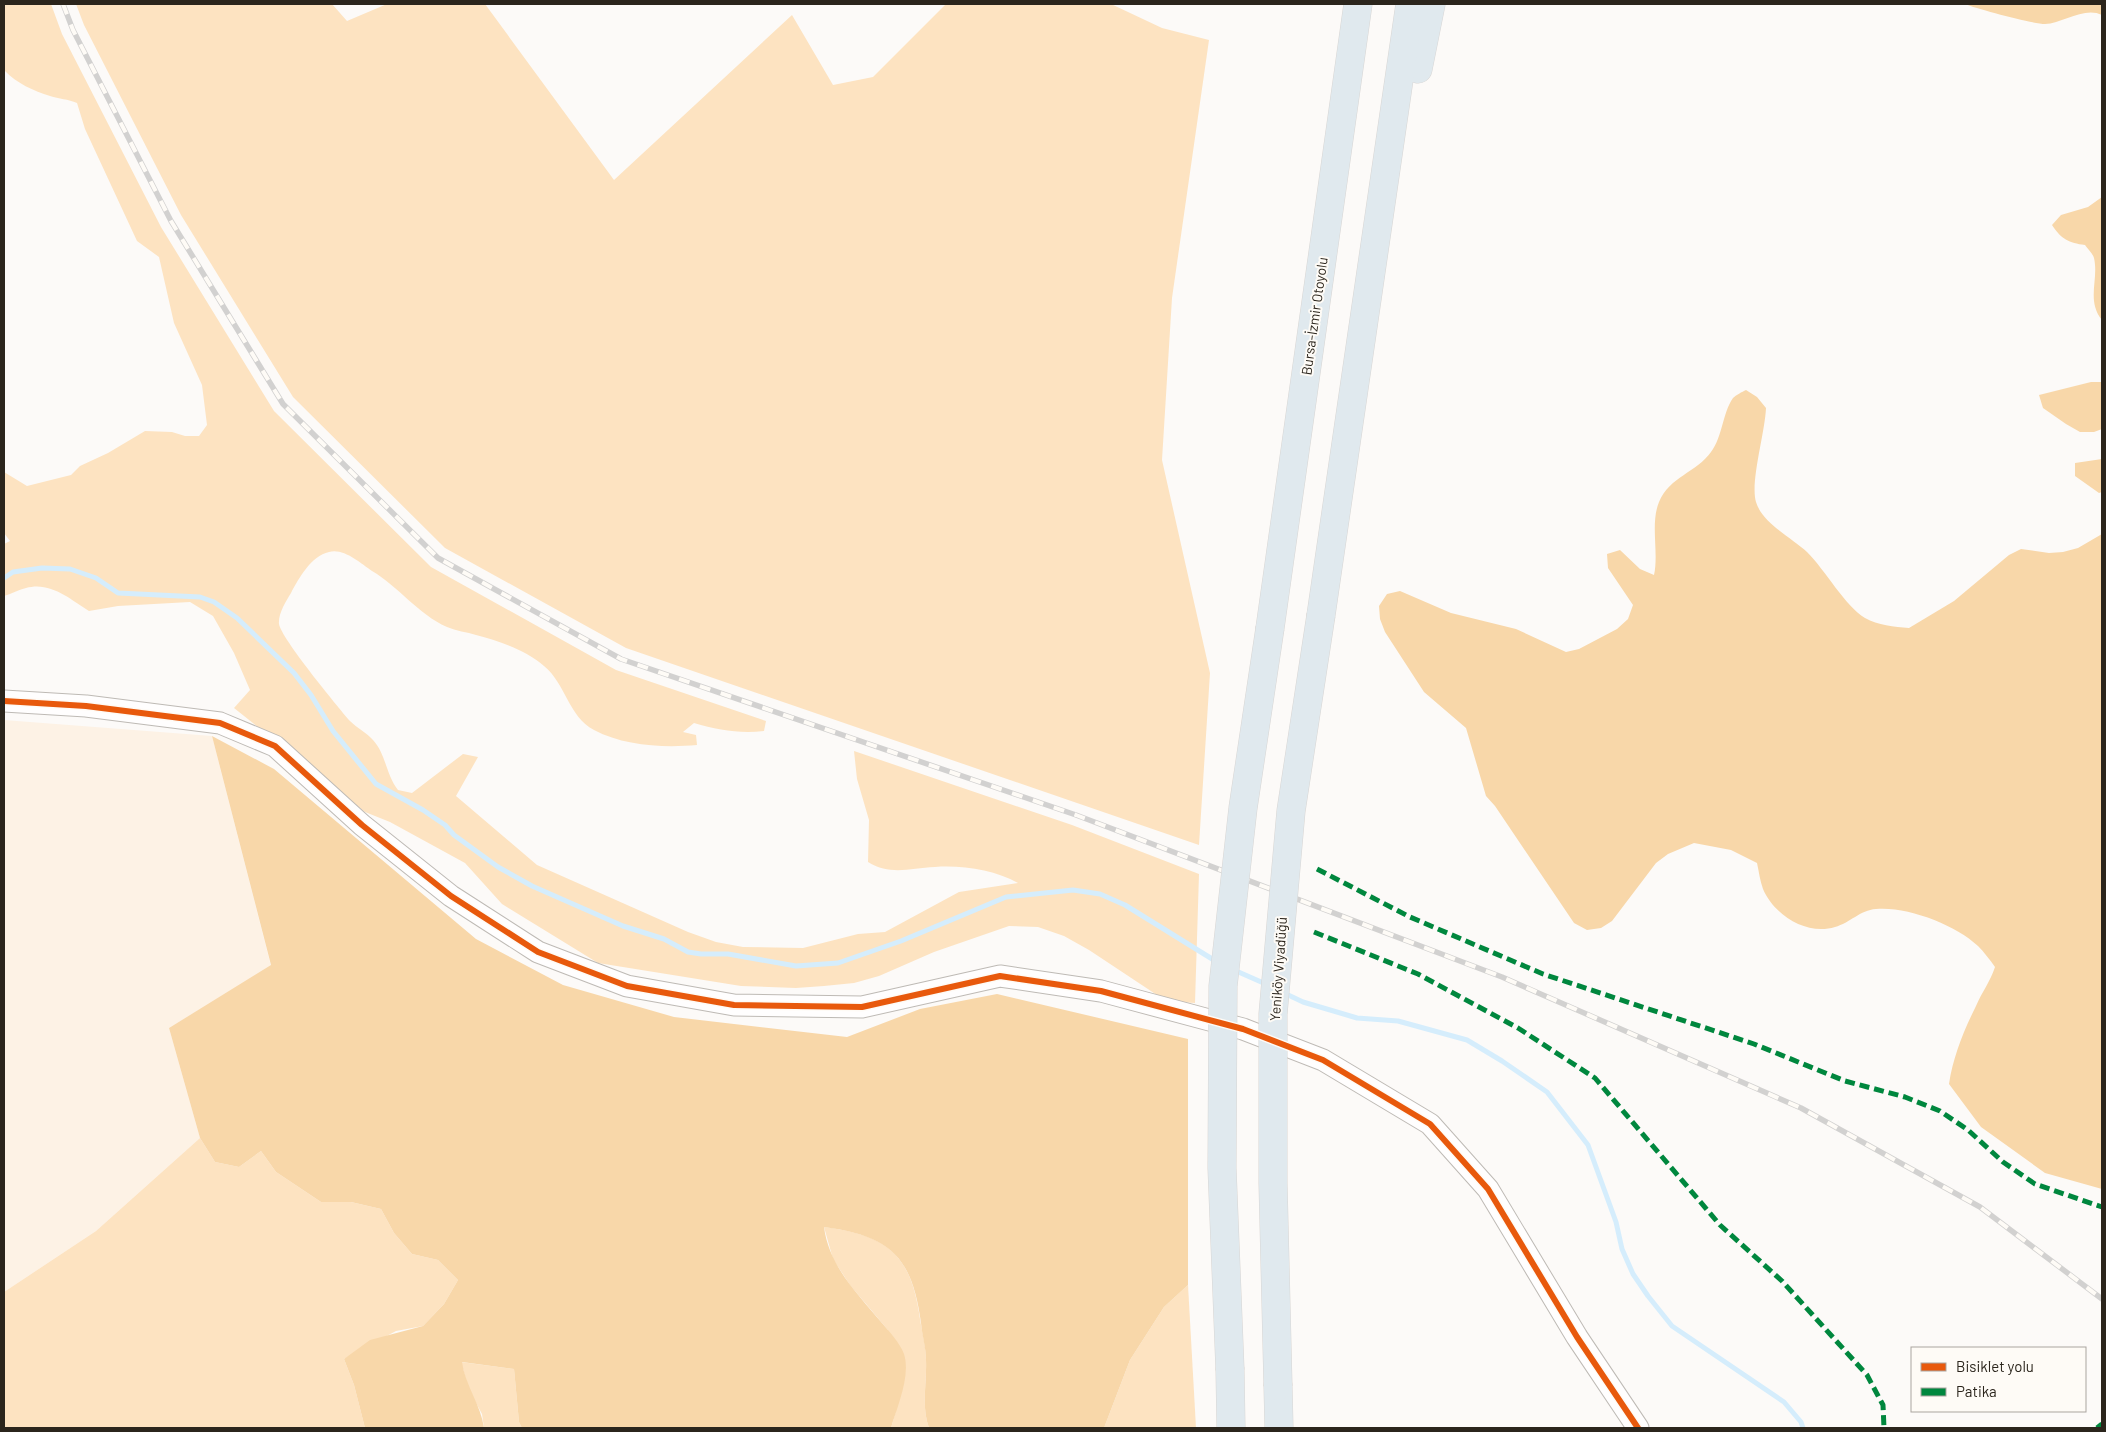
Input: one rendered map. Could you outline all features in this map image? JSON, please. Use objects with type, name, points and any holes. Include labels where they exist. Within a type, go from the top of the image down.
[{"type":"highway","name":"Bursa-İzmir Otoyolu","points":[[1231,1428],[1222,1168],[1223,986],[1243,808],[1358,4]]},
{"type":"highway","points":[[1357,377],[1410,4]]},
{"type":"highway","points":[[1357,377],[1431,4]]},
{"type":"highway","name":"Yeniköy Viyadüğü","points":[[1279,1428],[1273,1183],[1273,1014],[1291,811],[1357,377]]},
{"type":"street","points":[[4,701],[86,706],[220,723],[275,746],[362,825],[451,896],[538,952],[627,986],[734,1005],[862,1007],[1000,976],[1101,991],[1243,1029],[1324,1060],[1430,1124],[1488,1189],[1577,1336],[1638,1428]]},
{"type":"shaded area","points":[[4,4],[51,4],[62,34],[161,227],[274,411],[431,567],[616,670],[766,721],[764,731],[755,732],[729,731],[694,723],[683,732],[696,735],[697,745],[658,746],[618,740],[585,724],[578,717],[551,673],[537,660],[503,643],[454,630],[437,622],[382,577],[357,560],[340,552],[329,552],[317,558],[302,574],[283,608],[279,624],[289,643],[334,702],[350,721],[371,737],[398,790],[412,793],[463,754],[478,757],[456,796],[537,865],[688,932],[716,942],[743,947],[803,948],[858,934],[885,932],[959,892],[1018,883],[989,872],[967,868],[945,867],[893,870],[868,862],[869,820],[857,779],[854,751],[1072,825],[1199,874],[1195,1003],[1166,1001],[1089,950],[1064,936],[1038,927],[1009,926],[934,952],[879,976],[854,983],[824,986],[796,988],[741,986],[598,963],[502,904],[465,863],[390,822],[365,812],[234,708],[250,690],[234,653],[213,616],[190,602],[118,606],[89,611],[59,592],[35,586],[4,596],[4,544],[10,541],[4,533],[4,472],[27,486],[71,475],[80,466],[108,453],[145,431],[199,436],[207,425],[202,385],[174,323],[159,257],[137,241],[85,129],[77,103],[32,89],[14,79],[5,71]]},
{"type":"shaded area","points":[[76,4],[332,4],[347,21],[387,4],[485,4],[614,180],[792,15],[833,85],[873,77],[946,4],[1111,4],[1162,28],[1209,40],[1172,298],[1162,460],[1210,673],[1199,845],[626,648],[445,548],[293,397],[181,215],[84,25]]},
{"type":"shaded area","points":[[1965,4],[2102,4],[2102,15],[2088,12],[2045,24],[2005,16]]},
{"type":"shaded area","points":[[2102,197],[2102,320],[2095,305],[2095,266],[2092,253],[2085,245],[2066,240],[2052,225],[2061,215],[2088,207]]},
{"type":"shaded area","points":[[2091,382],[2102,382],[2102,429],[2094,432],[2080,432],[2043,408],[2039,395]]},
{"type":"shaded area","points":[[1746,390],[1757,397],[1766,408],[1755,482],[1756,502],[1759,510],[1778,530],[1807,552],[1850,605],[1865,618],[1886,625],[1909,628],[1954,601],[2009,555],[2021,549],[2049,553],[2063,552],[2078,548],[2102,534],[2102,1189],[2045,1173],[1981,1127],[1949,1084],[1953,1064],[1963,1034],[1995,967],[1980,948],[1969,938],[1930,918],[1888,909],[1870,910],[1835,927],[1813,929],[1803,926],[1783,915],[1768,898],[1762,886],[1757,863],[1731,850],[1694,843],[1668,854],[1656,863],[1612,921],[1601,928],[1587,930],[1574,923],[1495,806],[1486,796],[1466,728],[1424,692],[1385,632],[1380,619],[1379,606],[1387,594],[1400,591],[1451,613],[1516,629],[1566,652],[1579,649],[1617,629],[1628,619],[1633,605],[1608,568],[1607,554],[1620,550],[1640,569],[1654,575],[1656,557],[1655,519],[1659,502],[1669,486],[1698,465],[1711,452],[1718,439],[1729,404],[1734,397]]},
{"type":"shaded area","points":[[2102,459],[2102,492],[2099,493],[2075,476],[2075,463]]},
{"type":"shaded area","points":[[4,720],[212,736],[271,966],[169,1028],[200,1138],[96,1231],[4,1292]]},
{"type":"shaded area","points":[[212,736],[274,769],[476,939],[563,985],[674,1017],[847,1037],[920,1009],[997,994],[1188,1039],[1188,1285],[1164,1307],[1130,1360],[1104,1428],[929,1428],[925,1411],[925,1346],[917,1300],[904,1266],[894,1253],[866,1236],[824,1227],[827,1241],[838,1267],[854,1290],[894,1337],[904,1354],[906,1363],[905,1382],[891,1428],[522,1428],[519,1422],[514,1369],[462,1362],[466,1379],[480,1411],[484,1428],[365,1428],[354,1385],[344,1359],[370,1340],[423,1326],[444,1304],[458,1280],[438,1260],[412,1254],[394,1233],[381,1209],[351,1202],[321,1202],[276,1172],[261,1151],[239,1167],[215,1162],[200,1138],[169,1028],[271,965]]},
{"type":"shaded area","points":[[200,1138],[215,1162],[239,1167],[261,1151],[276,1172],[321,1202],[351,1202],[381,1209],[394,1233],[412,1254],[438,1260],[458,1280],[444,1304],[423,1326],[396,1331],[344,1359],[354,1385],[365,1428],[4,1428],[4,1292],[96,1231]]},
{"type":"shaded area","points":[[824,1227],[846,1231],[880,1242],[902,1263],[910,1278],[916,1297],[925,1350],[925,1411],[929,1428],[891,1428],[896,1411],[888,1330],[850,1285],[833,1259]]},
{"type":"shaded area","points":[[1188,1285],[1196,1428],[1104,1428],[1130,1360],[1164,1307]]},
{"type":"shaded area","points":[[461,1362],[514,1369],[519,1422],[522,1428],[484,1428],[482,1414],[469,1390]]},
{"type":"waterway","points":[[4,578],[13,572],[42,568],[70,569],[96,578],[118,593],[200,597],[214,602],[237,618],[294,673],[311,695],[333,731],[376,784],[423,810],[498,867],[532,886],[623,926],[664,939],[688,952],[728,954],[796,966],[838,963],[901,941],[1006,897],[1073,890],[1100,894],[1125,905],[1217,962]]},
{"type":"waterway","points":[[1234,970],[1268,985]]},
{"type":"waterway","points":[[1284,993],[1303,1002],[1357,1018],[1398,1021],[1467,1040],[1547,1092],[1588,1145],[1616,1222],[1622,1249],[1633,1274],[1648,1296],[1672,1326],[1784,1402],[1801,1422],[1803,1428]]},
{"type":"railway","points":[[63,4],[73,30],[171,221],[283,404],[438,558],[621,659],[1076,815],[1502,977],[1801,1108],[1980,1207],[2102,1299]]},
{"type":"marked path","points":[[1317,869],[1410,917],[1543,974],[1754,1044],[1845,1081],[1905,1097],[1940,1111],[1968,1130],[2003,1162],[2035,1184],[2102,1207]]},
{"type":"marked path","points":[[1314,932],[1418,974],[1518,1028],[1595,1078],[1720,1225],[1782,1281],[1867,1375],[1883,1405],[1884,1428]]},
{"type":"marked path","points":[[2097,1428],[2102,1424]]},
{"type":"cycle path","points":[[4,701],[86,706],[220,723],[275,746],[362,825],[451,896],[538,952],[627,986],[734,1005],[862,1007],[1000,976],[1101,991],[1243,1029],[1323,1060],[1430,1124],[1488,1189],[1577,1337],[1638,1428]]}]
